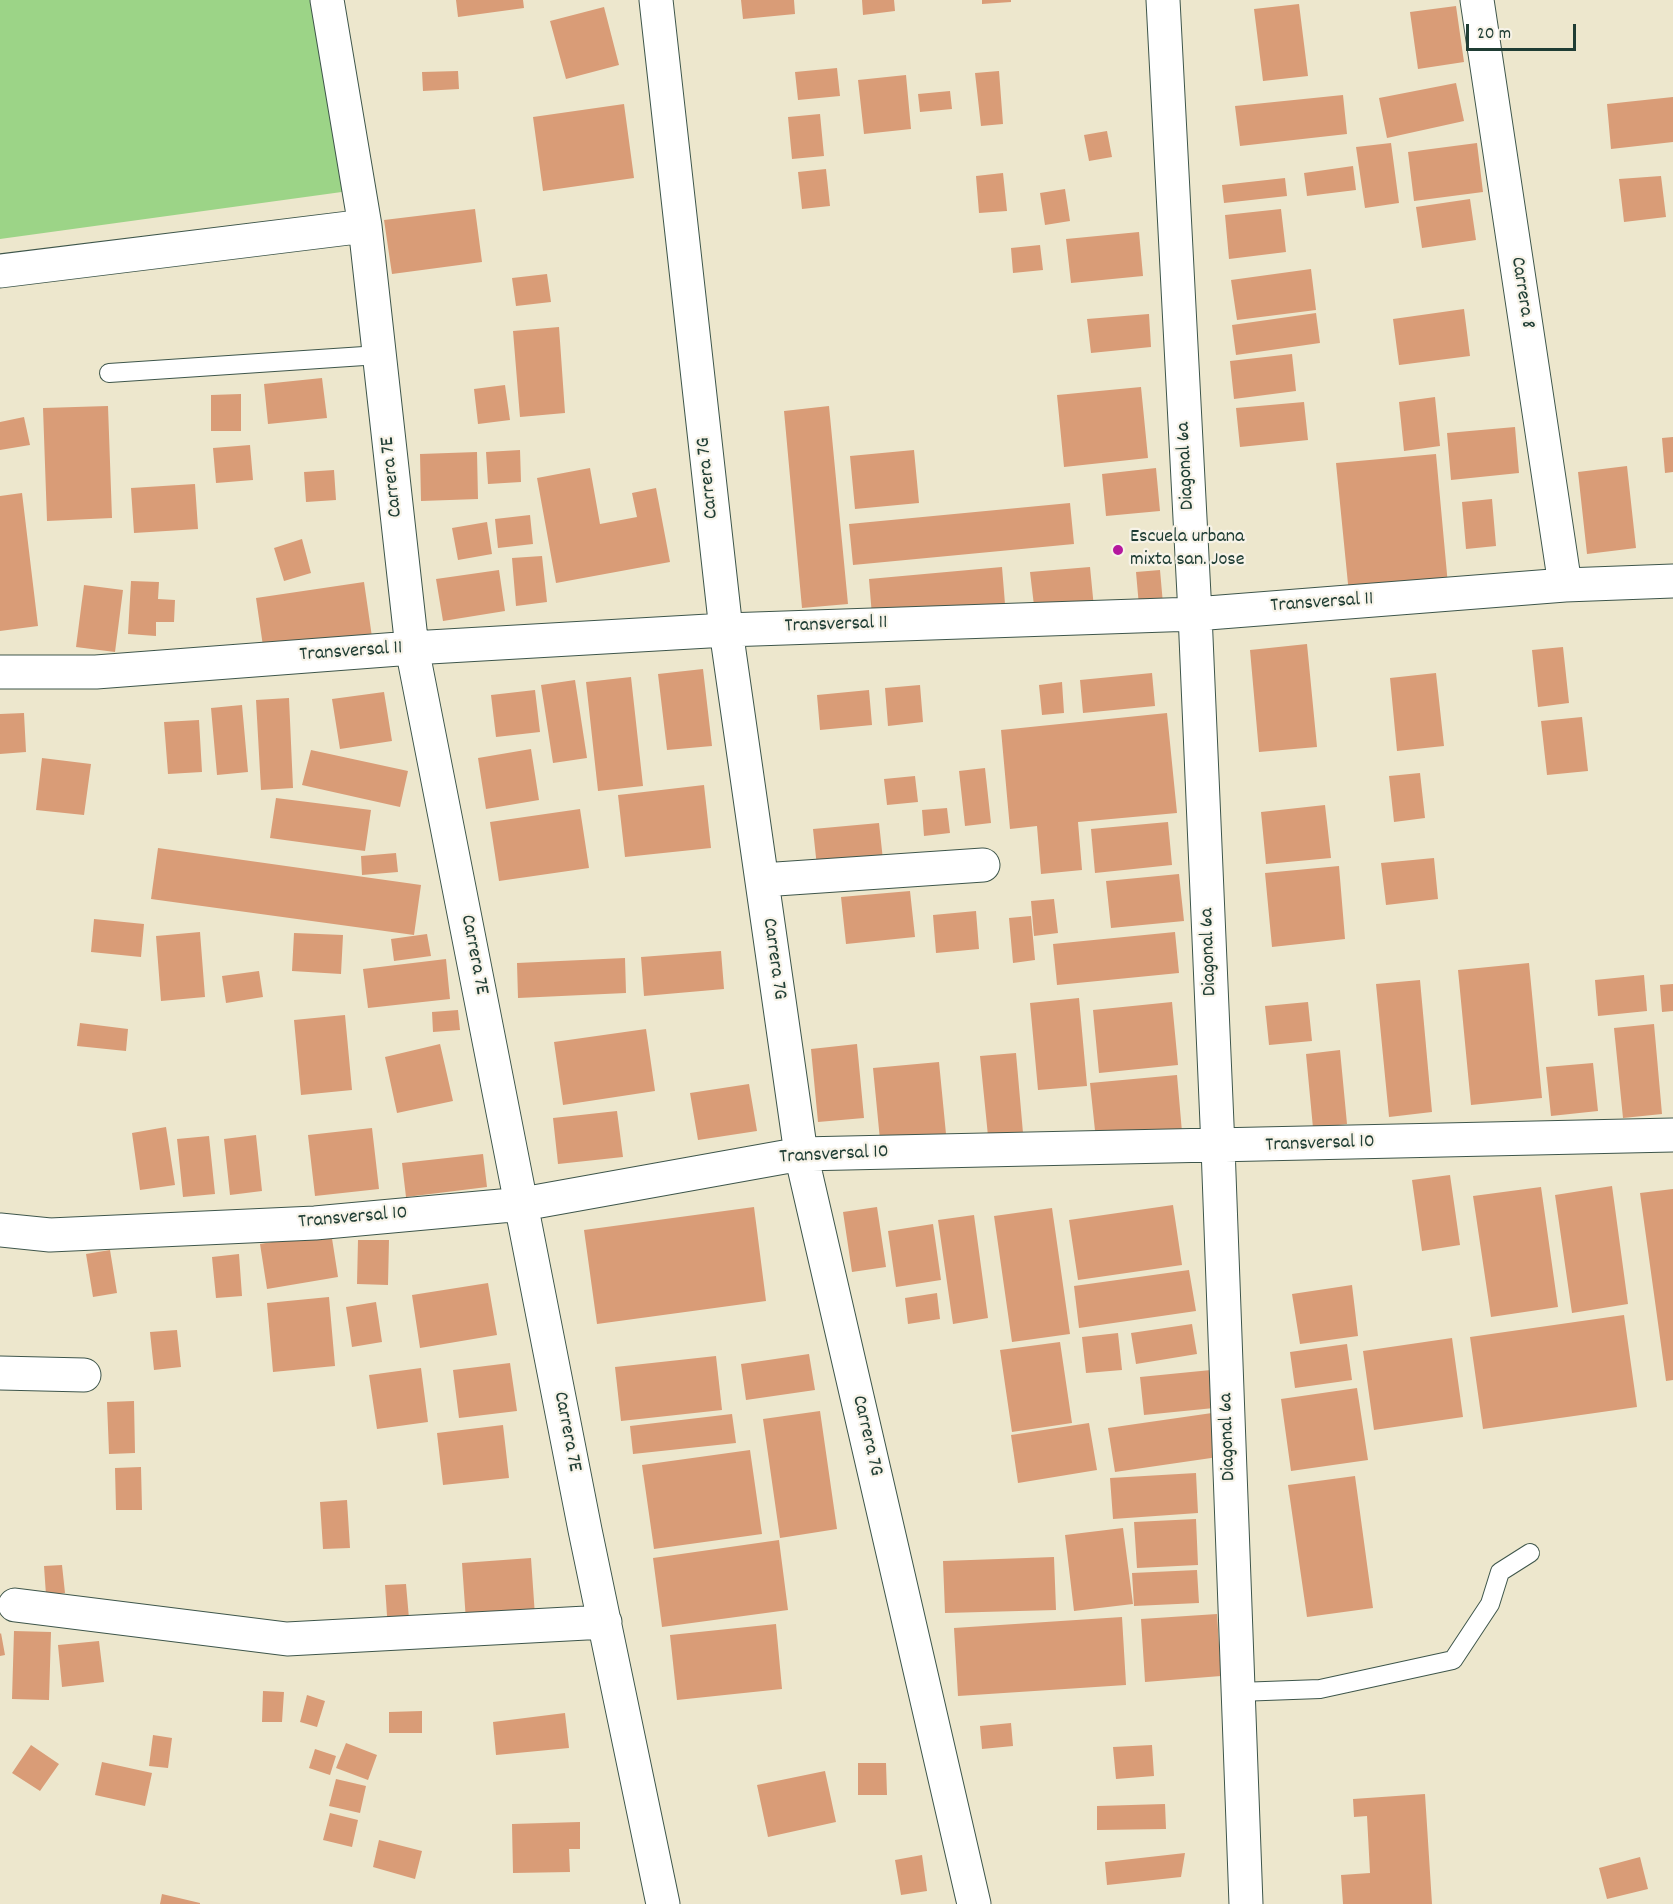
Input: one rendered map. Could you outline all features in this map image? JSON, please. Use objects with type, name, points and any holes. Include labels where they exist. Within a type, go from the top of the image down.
[{"type":"street","name":"Carrera 7E","points":[[327,0],[365,226],[412,648],[663,1904]]},
{"type":"street","name":"Carrera 7G","points":[[656,0],[726,630],[801,1154],[974,1904]]},
{"type":"street","name":"Diagonal 6a","points":[[1163,0],[1195,614],[1218,1147],[1246,1904]]},
{"type":"street","name":"Carrera 8","points":[[1477,0],[1565,585]]},
{"type":"street","points":[[0,271],[365,226]]},
{"type":"street","name":"Transversal 11","points":[[0,672],[96,672],[412,648],[726,630],[1195,614],[1565,585],[1673,581]]},
{"type":"street","points":[[762,880],[983,865]]},
{"type":"street","name":"Transversal 10","points":[[0,1230],[50,1235],[292,1224],[523,1204],[801,1154],[1218,1147],[1673,1135]]},
{"type":"street","points":[[0,1373],[84,1375]]},
{"type":"street","points":[[15,1605],[287,1639],[605,1622]]},
{"type":"lane","points":[[109,373],[379,355]]},
{"type":"lane","points":[[1238,1692],[1320,1689],[1453,1660],[1490,1604],[1500,1572],[1530,1553]]},
{"type":"green space","points":[[0,0],[317,0],[349,191],[0,239]]},
{"type":"building","points":[[456,0],[523,0],[524,8],[458,17]]},
{"type":"building","points":[[741,0],[794,0],[795,14],[743,19]]},
{"type":"building","points":[[862,0],[894,0],[895,11],[863,15]]},
{"type":"building","points":[[982,0],[1011,0],[1011,2],[982,4]]},
{"type":"building","points":[[1299,4],[1308,76],[1263,81],[1254,9]]},
{"type":"building","points":[[1456,6],[1464,62],[1418,69],[1410,12]]},
{"type":"building","points":[[604,7],[619,65],[566,79],[550,21]]},
{"type":"building","points":[[837,68],[840,96],[798,100],[795,72]]},
{"type":"building","points":[[458,71],[459,89],[423,91],[422,72]]},
{"type":"building","points":[[999,71],[1003,124],[981,126],[975,73]]},
{"type":"building","points":[[906,75],[911,129],[864,134],[858,80]]},
{"type":"building","points":[[1456,83],[1464,121],[1387,138],[1379,98]]},
{"type":"building","points":[[950,91],[952,109],[920,112],[918,94]]},
{"type":"building","points":[[1343,95],[1347,134],[1240,146],[1235,106]]},
{"type":"building","points":[[1673,97],[1673,142],[1611,149],[1607,104]]},
{"type":"building","points":[[624,104],[634,178],[543,191],[533,117]]},
{"type":"building","points":[[820,114],[824,156],[792,159],[788,117]]},
{"type":"building","points":[[1107,131],[1112,157],[1089,161],[1084,135]]},
{"type":"building","points":[[1391,143],[1399,203],[1365,208],[1356,147]]},
{"type":"building","points":[[1477,143],[1483,192],[1414,201],[1408,152]]},
{"type":"building","points":[[1353,166],[1356,190],[1307,196],[1304,173]]},
{"type":"building","points":[[826,169],[830,206],[802,209],[798,172]]},
{"type":"building","points":[[1003,173],[1007,211],[979,213],[976,176]]},
{"type":"building","points":[[1661,176],[1666,217],[1624,222],[1619,179]]},
{"type":"building","points":[[1285,178],[1287,196],[1224,203],[1222,185]]},
{"type":"building","points":[[1065,189],[1070,221],[1045,225],[1040,193]]},
{"type":"building","points":[[1470,199],[1476,240],[1422,248],[1416,207]]},
{"type":"building","points":[[475,209],[482,262],[392,274],[384,220]]},
{"type":"building","points":[[1281,209],[1286,252],[1229,259],[1225,215]]},
{"type":"building","points":[[1139,232],[1143,276],[1071,283],[1066,239]]},
{"type":"building","points":[[1040,245],[1043,270],[1013,273],[1011,248]]},
{"type":"building","points":[[1311,269],[1316,310],[1237,320],[1231,280]]},
{"type":"building","points":[[547,274],[551,302],[516,306],[512,278]]},
{"type":"building","points":[[1464,309],[1470,356],[1399,365],[1393,319]]},
{"type":"building","points":[[1316,313],[1320,343],[1236,355],[1232,325]]},
{"type":"building","points":[[1149,314],[1151,347],[1091,353],[1087,319]]},
{"type":"building","points":[[559,327],[565,413],[520,417],[513,331]]},
{"type":"building","points":[[1292,354],[1296,391],[1234,399],[1230,361]]},
{"type":"building","points":[[322,378],[327,418],[268,424],[264,384]]},
{"type":"building","points":[[505,385],[510,420],[478,424],[474,389]]},
{"type":"building","points":[[1141,387],[1148,458],[1064,467],[1057,395]]},
{"type":"building","points":[[241,394],[241,431],[211,431],[211,395]]},
{"type":"building","points":[[1435,397],[1440,446],[1404,451],[1399,402]]},
{"type":"building","points":[[1304,402],[1308,440],[1240,447],[1236,408]]},
{"type":"building","points":[[108,406],[112,518],[47,521],[43,408]]},
{"type":"building","points":[[829,406],[848,604],[802,608],[784,411]]},
{"type":"building","points":[[24,417],[30,445],[0,450],[0,422]]},
{"type":"building","points":[[1515,427],[1519,473],[1451,480],[1447,433]]},
{"type":"building","points":[[1673,437],[1673,472],[1665,473],[1662,438]]},
{"type":"building","points":[[250,445],[253,480],[216,483],[213,448]]},
{"type":"building","points":[[520,450],[521,482],[488,484],[486,452]]},
{"type":"building","points":[[914,450],[919,503],[855,509],[850,456]]},
{"type":"building","points":[[477,452],[478,499],[421,501],[420,454]]},
{"type":"building","points":[[1436,454],[1448,585],[1349,594],[1336,463]]},
{"type":"building","points":[[1627,466],[1636,548],[1587,554],[1578,472]]},
{"type":"building","points":[[590,468],[600,524],[637,517],[632,493],[656,488],[670,562],[556,583],[537,478]]},
{"type":"building","points":[[1156,468],[1160,511],[1106,516],[1102,474]]},
{"type":"building","points":[[334,470],[336,500],[306,502],[304,472]]},
{"type":"building","points":[[195,484],[198,529],[134,533],[131,488]]},
{"type":"building","points":[[22,493],[38,626],[0,631],[0,496]]},
{"type":"building","points":[[1492,499],[1496,546],[1466,549],[1462,502]]},
{"type":"building","points":[[1070,503],[1074,544],[853,565],[849,524]]},
{"type":"building","points":[[530,515],[533,544],[498,548],[495,519]]},
{"type":"building","points":[[487,522],[492,554],[458,560],[452,528]]},
{"type":"building","points":[[302,539],[311,573],[284,581],[274,548]]},
{"type":"building","points":[[542,556],[547,602],[516,606],[512,558]]},
{"type":"building","points":[[1002,567],[1005,604],[872,616],[869,579]]},
{"type":"building","points":[[1090,567],[1094,608],[1035,614],[1030,572]]},
{"type":"building","points":[[499,570],[505,611],[443,621],[436,579]]},
{"type":"building","points":[[1160,570],[1163,604],[1139,606],[1136,572]]},
{"type":"building","points":[[131,581],[159,582],[158,599],[175,600],[174,622],[156,622],[156,636],[128,634]]},
{"type":"building","points":[[364,582],[372,637],[264,653],[256,598]]},
{"type":"building","points":[[84,585],[123,590],[115,652],[76,647]]},
{"type":"building","points":[[1307,644],[1317,747],[1259,752],[1250,650]]},
{"type":"building","points":[[1563,647],[1569,703],[1538,707],[1532,650]]},
{"type":"building","points":[[703,669],[712,746],[667,750],[658,674]]},
{"type":"building","points":[[1152,673],[1155,706],[1083,713],[1080,680]]},
{"type":"building","points":[[1436,673],[1444,746],[1397,751],[1390,678]]},
{"type":"building","points":[[631,677],[643,786],[598,791],[586,682]]},
{"type":"building","points":[[575,680],[587,758],[553,763],[541,685]]},
{"type":"building","points":[[1062,682],[1064,713],[1042,715],[1039,685]]},
{"type":"building","points":[[920,685],[923,722],[888,726],[885,688]]},
{"type":"building","points":[[535,690],[540,732],[496,737],[491,695]]},
{"type":"building","points":[[869,690],[872,725],[820,730],[817,695]]},
{"type":"building","points":[[384,692],[392,741],[340,749],[332,699]]},
{"type":"building","points":[[289,698],[293,788],[261,790],[256,700]]},
{"type":"building","points":[[242,705],[248,772],[217,775],[211,708]]},
{"type":"building","points":[[24,713],[26,752],[0,754],[0,714]]},
{"type":"building","points":[[1167,713],[1177,813],[1078,822],[1082,870],[1041,874],[1037,826],[1010,829],[1001,730]]},
{"type":"building","points":[[1582,717],[1588,771],[1547,775],[1541,721]]},
{"type":"building","points":[[199,720],[202,772],[168,774],[164,722]]},
{"type":"building","points":[[531,749],[539,800],[486,809],[478,758]]},
{"type":"building","points":[[311,750],[408,771],[400,807],[302,785]]},
{"type":"building","points":[[42,758],[91,764],[84,815],[36,810]]},
{"type":"building","points":[[985,768],[991,823],[965,826],[959,771]]},
{"type":"building","points":[[1420,773],[1425,818],[1394,822],[1389,776]]},
{"type":"building","points":[[915,776],[918,802],[887,805],[884,779]]},
{"type":"building","points":[[704,785],[711,848],[625,857],[618,795]]},
{"type":"building","points":[[276,798],[371,810],[365,851],[270,838]]},
{"type":"building","points":[[1325,805],[1331,858],[1266,864],[1261,812]]},
{"type":"building","points":[[947,808],[950,833],[924,836],[922,810]]},
{"type":"building","points":[[580,809],[589,868],[499,881],[490,822]]},
{"type":"building","points":[[1168,822],[1172,865],[1095,873],[1091,829]]},
{"type":"building","points":[[879,823],[883,860],[817,867],[813,829]]},
{"type":"building","points":[[158,848],[421,885],[414,935],[151,899]]},
{"type":"building","points":[[396,853],[398,872],[362,875],[361,856]]},
{"type":"building","points":[[1434,858],[1438,899],[1386,905],[1381,863]]},
{"type":"building","points":[[1339,866],[1345,939],[1272,947],[1265,873]]},
{"type":"building","points":[[1179,874],[1184,921],[1111,928],[1106,881]]},
{"type":"building","points":[[910,891],[915,937],[846,944],[841,897]]},
{"type":"building","points":[[1054,899],[1058,933],[1034,936],[1031,901]]},
{"type":"building","points":[[976,911],[979,949],[936,953],[933,915]]},
{"type":"building","points":[[1031,916],[1035,960],[1013,963],[1009,918]]},
{"type":"building","points":[[94,919],[144,924],[141,957],[91,952]]},
{"type":"building","points":[[200,932],[205,997],[161,1001],[156,936]]},
{"type":"building","points":[[1175,932],[1179,973],[1057,985],[1053,944]]},
{"type":"building","points":[[294,933],[343,935],[341,974],[292,971]]},
{"type":"building","points":[[427,934],[431,956],[394,961],[391,939]]},
{"type":"building","points":[[721,951],[724,989],[644,996],[641,957]]},
{"type":"building","points":[[625,958],[626,993],[518,998],[517,963]]},
{"type":"building","points":[[446,959],[450,999],[368,1008],[363,969]]},
{"type":"building","points":[[1529,963],[1542,1098],[1471,1105],[1458,970]]},
{"type":"building","points":[[259,971],[263,997],[226,1003],[222,976]]},
{"type":"building","points":[[1644,975],[1647,1011],[1598,1016],[1595,980]]},
{"type":"building","points":[[1420,980],[1432,1112],[1389,1117],[1376,984]]},
{"type":"building","points":[[1673,984],[1673,1011],[1662,1012],[1660,985]]},
{"type":"building","points":[[1079,998],[1087,1086],[1038,1090],[1030,1003]]},
{"type":"building","points":[[1172,1002],[1178,1065],[1099,1073],[1093,1010]]},
{"type":"building","points":[[1308,1002],[1312,1041],[1269,1045],[1265,1006]]},
{"type":"building","points":[[458,1010],[460,1030],[433,1032],[432,1012]]},
{"type":"building","points":[[345,1015],[352,1090],[301,1095],[294,1020]]},
{"type":"building","points":[[80,1023],[128,1029],[126,1051],[77,1046]]},
{"type":"building","points":[[1654,1024],[1662,1114],[1623,1118],[1614,1028]]},
{"type":"building","points":[[646,1029],[655,1091],[563,1105],[554,1042]]},
{"type":"building","points":[[440,1044],[453,1101],[397,1113],[385,1057]]},
{"type":"building","points":[[857,1044],[864,1118],[818,1122],[811,1049]]},
{"type":"building","points":[[1340,1050],[1347,1124],[1313,1128],[1306,1054]]},
{"type":"building","points":[[1016,1053],[1023,1133],[988,1136],[980,1056]]},
{"type":"building","points":[[939,1062],[946,1134],[880,1140],[873,1068]]},
{"type":"building","points":[[1593,1063],[1598,1111],[1551,1116],[1546,1067]]},
{"type":"building","points":[[1177,1075],[1182,1132],[1096,1140],[1090,1083]]},
{"type":"building","points":[[749,1084],[757,1131],[698,1140],[690,1093]]},
{"type":"building","points":[[617,1111],[623,1157],[558,1164],[553,1118]]},
{"type":"building","points":[[166,1127],[175,1185],[140,1190],[132,1133]]},
{"type":"building","points":[[372,1128],[379,1189],[315,1196],[308,1135]]},
{"type":"building","points":[[256,1135],[262,1191],[230,1195],[224,1139]]},
{"type":"building","points":[[209,1136],[215,1194],[183,1197],[177,1139]]},
{"type":"building","points":[[483,1154],[487,1187],[406,1197],[402,1163]]},
{"type":"building","points":[[1450,1175],[1460,1245],[1422,1251],[1412,1180]]},
{"type":"building","points":[[1612,1186],[1628,1304],[1572,1313],[1555,1195]]},
{"type":"building","points":[[1541,1187],[1558,1307],[1491,1317],[1473,1196]]},
{"type":"building","points":[[1673,1189],[1673,1380],[1666,1381],[1640,1193]]},
{"type":"building","points":[[1173,1205],[1182,1265],[1078,1280],[1069,1220]]},
{"type":"building","points":[[754,1207],[766,1301],[597,1324],[584,1230]]},
{"type":"building","points":[[877,1207],[886,1267],[852,1272],[843,1212]]},
{"type":"building","points":[[1052,1208],[1070,1334],[1012,1342],[994,1216]]},
{"type":"building","points":[[974,1215],[988,1318],[953,1324],[938,1220]]},
{"type":"building","points":[[933,1224],[941,1280],[896,1287],[888,1231]]},
{"type":"building","points":[[331,1232],[338,1277],[267,1289],[260,1244]]},
{"type":"building","points":[[358,1240],[389,1240],[388,1285],[357,1284]]},
{"type":"building","points":[[110,1250],[117,1293],[93,1297],[86,1254]]},
{"type":"building","points":[[239,1254],[242,1296],[216,1298],[212,1257]]},
{"type":"building","points":[[1189,1270],[1196,1311],[1079,1328],[1074,1286]]},
{"type":"building","points":[[488,1283],[497,1335],[420,1348],[412,1295]]},
{"type":"building","points":[[1352,1285],[1358,1336],[1300,1344],[1292,1294]]},
{"type":"building","points":[[937,1293],[940,1319],[908,1324],[905,1298]]},
{"type":"building","points":[[329,1297],[335,1366],[273,1372],[267,1303]]},
{"type":"building","points":[[376,1302],[382,1342],[352,1347],[346,1307]]},
{"type":"building","points":[[1624,1315],[1637,1407],[1483,1429],[1470,1337]]},
{"type":"building","points":[[1192,1324],[1197,1354],[1136,1364],[1131,1333]]},
{"type":"building","points":[[177,1330],[181,1367],[154,1370],[150,1332]]},
{"type":"building","points":[[1118,1333],[1122,1370],[1086,1373],[1082,1337]]},
{"type":"building","points":[[1452,1338],[1463,1417],[1374,1430],[1363,1351]]},
{"type":"building","points":[[1060,1342],[1072,1423],[1012,1432],[1000,1350]]},
{"type":"building","points":[[1347,1344],[1352,1380],[1295,1388],[1290,1352]]},
{"type":"building","points":[[809,1354],[815,1390],[746,1400],[741,1364]]},
{"type":"building","points":[[716,1356],[722,1410],[621,1421],[615,1367]]},
{"type":"building","points":[[510,1363],[517,1411],[459,1418],[453,1370]]},
{"type":"building","points":[[421,1368],[428,1422],[377,1429],[369,1375]]},
{"type":"building","points":[[1211,1370],[1214,1408],[1144,1415],[1140,1377]]},
{"type":"building","points":[[1357,1388],[1368,1460],[1291,1471],[1281,1399]]},
{"type":"building","points":[[134,1401],[135,1453],[109,1454],[107,1402]]},
{"type":"building","points":[[820,1411],[837,1529],[780,1538],[763,1419]]},
{"type":"building","points":[[1212,1413],[1218,1457],[1115,1472],[1108,1428]]},
{"type":"building","points":[[732,1414],[736,1443],[633,1454],[630,1426]]},
{"type":"building","points":[[1089,1423],[1097,1470],[1018,1483],[1011,1435]]},
{"type":"building","points":[[503,1425],[509,1478],[443,1485],[437,1433]]},
{"type":"building","points":[[750,1450],[762,1534],[654,1549],[642,1465]]},
{"type":"building","points":[[141,1467],[142,1510],[116,1510],[115,1468]]},
{"type":"building","points":[[1196,1473],[1198,1513],[1113,1519],[1110,1478]]},
{"type":"building","points":[[1355,1476],[1373,1608],[1307,1617],[1288,1485]]},
{"type":"building","points":[[347,1500],[350,1548],[323,1549],[320,1502]]},
{"type":"building","points":[[1196,1519],[1198,1565],[1137,1568],[1134,1522]]},
{"type":"building","points":[[1123,1528],[1133,1604],[1074,1611],[1065,1535]]},
{"type":"building","points":[[779,1540],[788,1610],[662,1627],[653,1558]]},
{"type":"building","points":[[1054,1557],[1056,1610],[945,1613],[943,1561]]},
{"type":"building","points":[[531,1558],[535,1616],[466,1621],[462,1563]]},
{"type":"building","points":[[62,1565],[65,1593],[46,1595],[44,1566]]},
{"type":"building","points":[[1197,1570],[1199,1603],[1134,1606],[1132,1573]]},
{"type":"building","points":[[406,1584],[410,1630],[388,1631],[385,1585]]},
{"type":"building","points":[[1217,1614],[1221,1676],[1145,1682],[1141,1619]]},
{"type":"building","points":[[1122,1617],[1126,1685],[958,1696],[954,1628]]},
{"type":"building","points":[[776,1624],[782,1689],[677,1700],[670,1635]]},
{"type":"building","points":[[14,1631],[51,1632],[49,1700],[12,1699]]},
{"type":"building","points":[[0,1634],[5,1655],[0,1656]]},
{"type":"building","points":[[99,1641],[104,1682],[62,1687],[58,1645]]},
{"type":"building","points":[[263,1691],[284,1692],[282,1722],[262,1722]]},
{"type":"building","points":[[307,1695],[325,1701],[317,1727],[300,1722]]},
{"type":"building","points":[[422,1711],[422,1733],[389,1733],[389,1712]]},
{"type":"building","points":[[565,1713],[569,1748],[496,1755],[493,1722]]},
{"type":"building","points":[[1011,1723],[1013,1746],[982,1749],[980,1726]]},
{"type":"building","points":[[153,1735],[172,1738],[168,1768],[149,1766]]},
{"type":"building","points":[[346,1743],[377,1755],[368,1780],[336,1768]]},
{"type":"building","points":[[31,1745],[59,1764],[40,1791],[12,1773]]},
{"type":"building","points":[[1152,1745],[1154,1776],[1116,1779],[1113,1747]]},
{"type":"building","points":[[315,1749],[336,1756],[330,1775],[309,1768]]},
{"type":"building","points":[[102,1762],[152,1773],[145,1806],[95,1795]]},
{"type":"building","points":[[858,1763],[886,1763],[887,1795],[858,1795]]},
{"type":"building","points":[[825,1771],[836,1822],[768,1837],[757,1785]]},
{"type":"building","points":[[336,1779],[366,1786],[360,1813],[329,1806]]},
{"type":"building","points":[[1425,1794],[1432,1904],[1343,1904],[1341,1875],[1370,1873],[1367,1816],[1354,1817],[1353,1799]]},
{"type":"building","points":[[1165,1804],[1166,1829],[1097,1830],[1097,1806]]},
{"type":"building","points":[[330,1813],[358,1820],[352,1847],[323,1840]]},
{"type":"building","points":[[580,1822],[580,1849],[569,1849],[570,1872],[513,1873],[512,1824]]},
{"type":"building","points":[[379,1840],[422,1851],[415,1879],[373,1867]]},
{"type":"building","points":[[1185,1853],[1181,1877],[1107,1885],[1105,1862]]},
{"type":"building","points":[[922,1855],[927,1891],[901,1895],[895,1860]]},
{"type":"building","points":[[1640,1857],[1648,1889],[1607,1899],[1599,1868]]},
{"type":"building","points":[[162,1894],[200,1903],[200,1904],[160,1904]]},
{"type":"place","name":"Escuela urbana mixta san. Jose","points":[[1118,550]]}]
